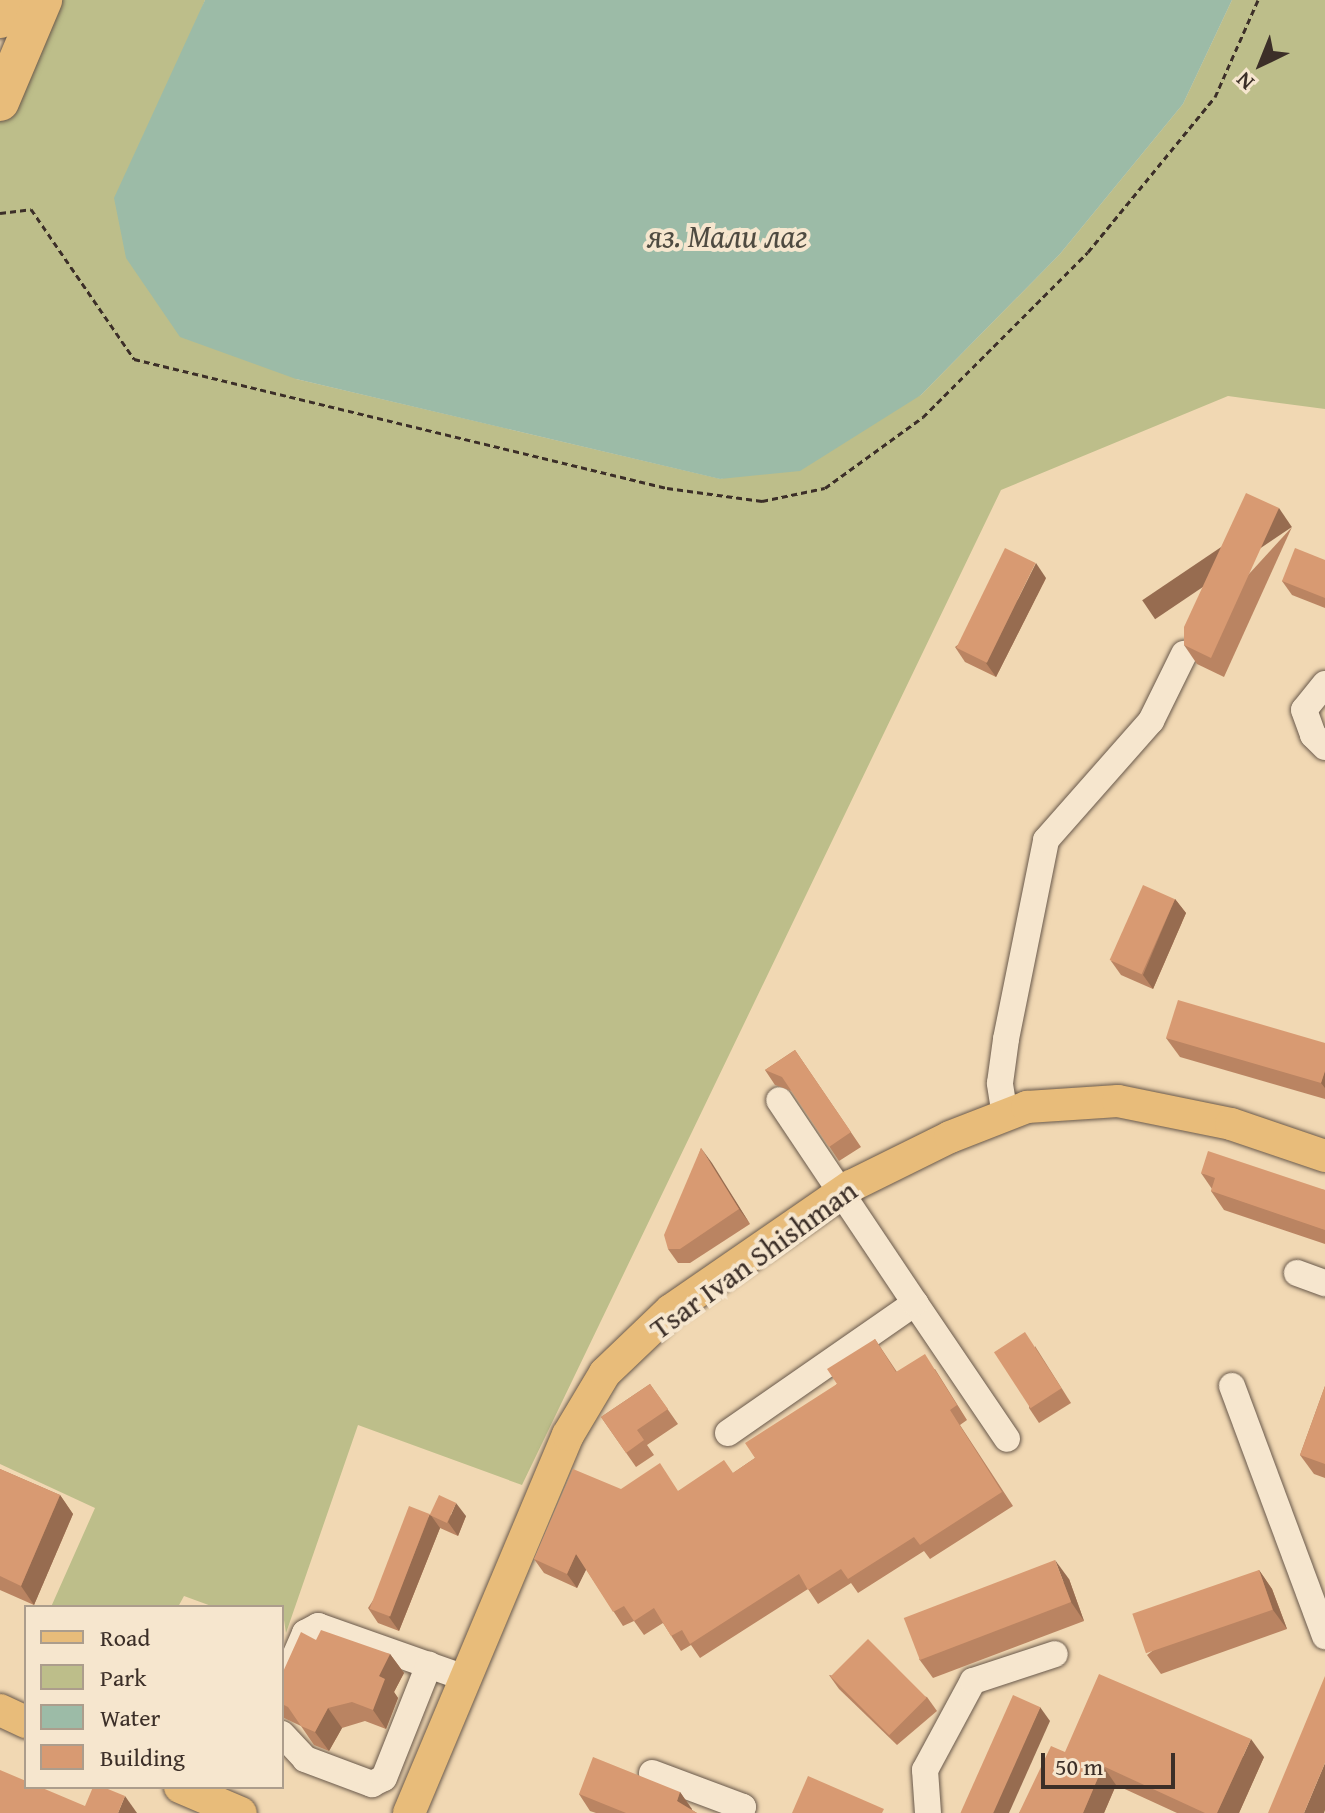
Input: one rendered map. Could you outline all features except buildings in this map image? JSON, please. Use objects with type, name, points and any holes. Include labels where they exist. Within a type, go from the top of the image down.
[{"type":"highway","points":[[0,19],[7,0]]},
{"type":"highway","points":[[0,102],[43,0]]},
{"type":"main road","name":"Tsar Ivan Shishman","points":[[409,1813],[568,1435],[605,1373],[671,1310],[841,1193],[950,1137],[1027,1107],[1118,1101],[1231,1124],[1325,1156]]},
{"type":"main road","points":[[0,1710],[24,1721]]},
{"type":"main road","points":[[185,1789],[241,1813]]},
{"type":"street","points":[[1005,1116],[1000,1083],[1006,1039],[1046,840],[1151,721],[1184,654]]},
{"type":"street","points":[[1325,684],[1304,710],[1313,735],[1325,747]]},
{"type":"street","points":[[779,1100],[1007,1439]]},
{"type":"street","points":[[1297,1273],[1325,1283]]},
{"type":"street","points":[[728,1433],[915,1303]]},
{"type":"street","points":[[1232,1386],[1325,1636]]},
{"type":"street","points":[[284,1681],[305,1633],[318,1626],[465,1678]]},
{"type":"street","points":[[928,1813],[925,1770],[973,1681],[1055,1654]]},
{"type":"street","points":[[284,1736],[305,1759],[372,1784],[384,1778],[429,1665]]},
{"type":"street","points":[[652,1773],[743,1807],[740,1813]]},
{"type":"path","points":[[0,213],[31,209],[134,359],[667,488],[762,501],[825,488],[923,417],[1088,252],[1215,97],[1258,0]]},
{"type":"green space","points":[[46,0],[205,0],[198,19],[296,379],[721,479],[921,395],[1060,254],[1183,104],[1232,0],[1325,0],[1325,409],[1228,396],[1001,490],[522,1485],[358,1425],[286,1633],[284,1605],[209,1605],[184,1596],[179,1605],[52,1605],[95,1508],[0,1464],[0,111]]},
{"type":"water","name":"яз. Мали лаг","points":[[205,0],[1232,0],[1183,104],[1060,254],[921,395],[800,471],[720,479],[296,379],[180,337],[126,258],[114,198]]}]
